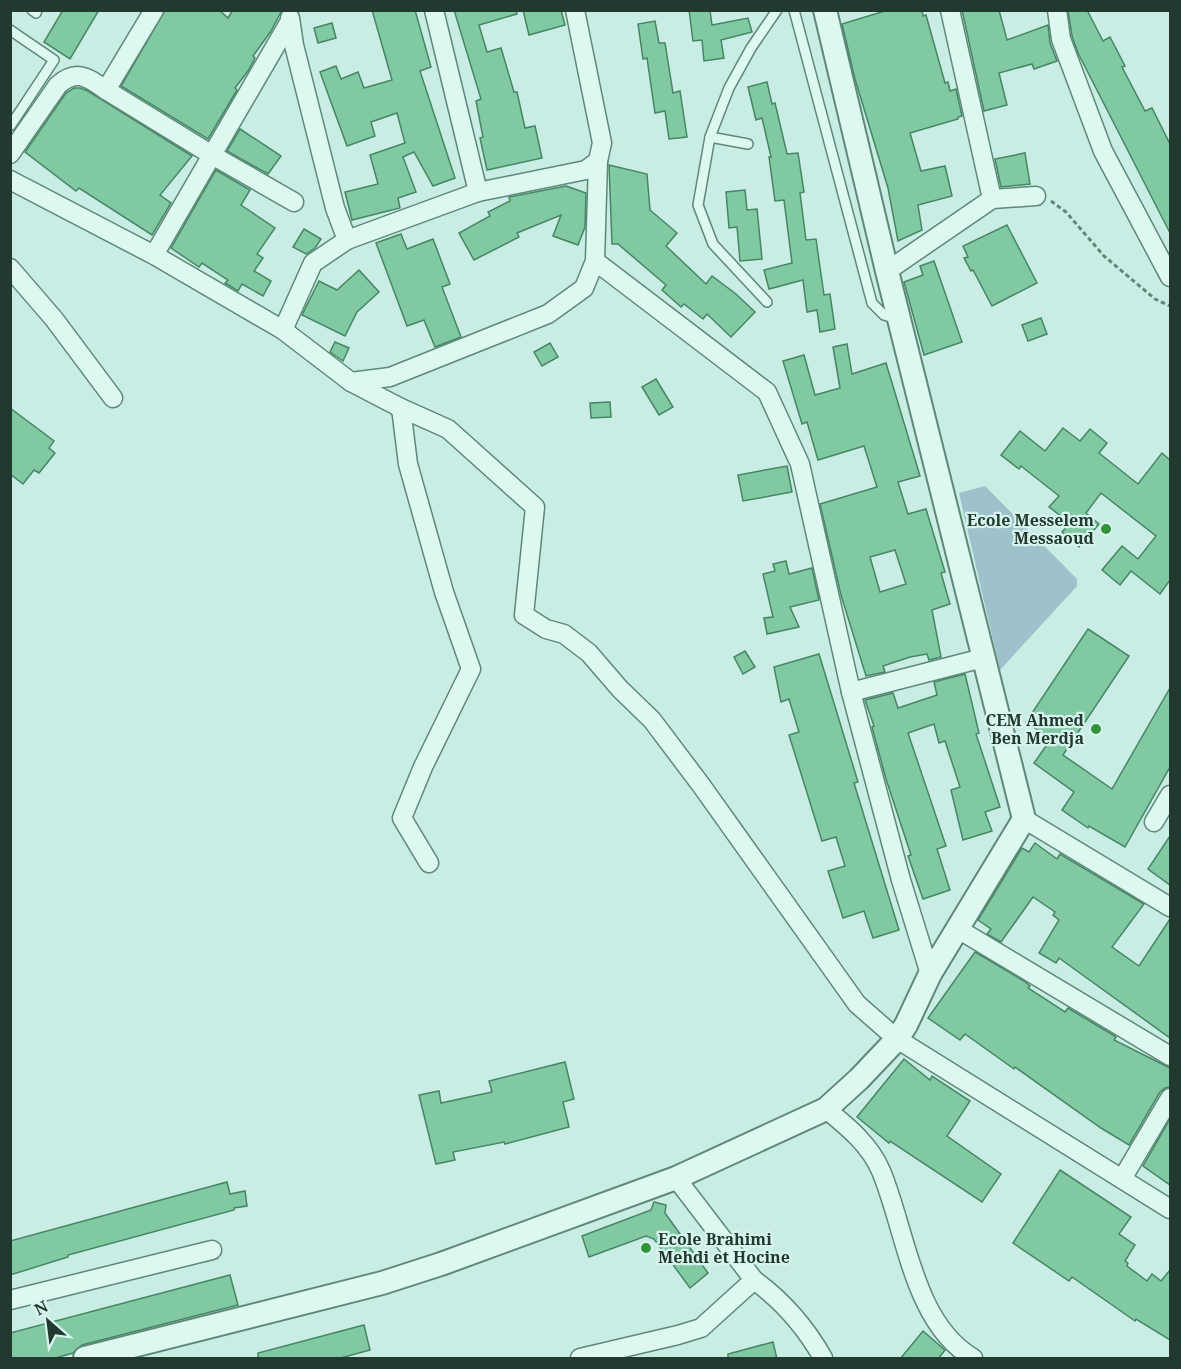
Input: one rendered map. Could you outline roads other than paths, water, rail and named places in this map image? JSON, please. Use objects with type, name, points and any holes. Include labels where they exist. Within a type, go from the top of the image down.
[{"type":"street","points":[[106,90],[154,10]]},
{"type":"street","points":[[434,10],[478,192]]},
{"type":"street","points":[[351,382],[390,377],[548,314],[584,288],[595,261],[598,161],[602,143],[575,10]]},
{"type":"street","points":[[825,10],[887,271],[1024,819],[1170,906]]},
{"type":"street","points":[[950,10],[992,199]]},
{"type":"street","points":[[1057,10],[1061,39],[1103,151],[1170,277]]},
{"type":"street","points":[[289,16],[294,45],[335,208],[347,240]]},
{"type":"street","points":[[154,255],[289,16]]},
{"type":"street","points":[[10,154],[58,85],[71,76],[86,76],[212,155],[294,202]]},
{"type":"street","points":[[283,330],[313,263],[347,240],[478,192],[586,170],[598,161]]},
{"type":"street","points":[[10,180],[154,255],[283,330],[351,382],[448,429],[535,507],[524,615],[546,629],[564,634],[589,652],[620,689],[651,720],[708,795],[857,1004],[897,1039],[1170,1209]]},
{"type":"street","points":[[887,271],[992,199],[1036,196]]},
{"type":"street","points":[[595,261],[767,392],[800,464],[850,692],[901,880],[930,974]]},
{"type":"street","points":[[10,268],[54,319],[113,398]]},
{"type":"street","points":[[402,408],[408,464],[444,592],[471,669],[423,767],[402,818],[429,863]]},
{"type":"street","points":[[850,692],[983,658]]},
{"type":"street","points":[[1154,822],[1170,795]]},
{"type":"street","points":[[85,1359],[382,1282],[441,1264],[676,1178],[826,1109],[859,1079],[897,1039],[930,974],[1024,819]]},
{"type":"street","points":[[958,930],[1170,1056]]},
{"type":"street","points":[[1122,1179],[1170,1098]]},
{"type":"street","points":[[826,1109],[864,1144],[881,1170],[909,1260],[933,1318],[951,1341],[973,1359]]},
{"type":"street","points":[[676,1178],[754,1280],[767,1290],[810,1335],[823,1359]]},
{"type":"street","points":[[10,1300],[212,1250]]},
{"type":"street","points":[[580,1359],[701,1328],[754,1280]]},
{"type":"lane","points":[[32,10],[36,13],[37,10]]},
{"type":"lane","points":[[767,302],[713,244],[698,205],[710,136],[729,88],[751,48],[777,10]]},
{"type":"lane","points":[[794,10],[872,303],[884,315],[900,320]]},
{"type":"lane","points":[[10,30],[54,60],[11,125]]},
{"type":"lane","points":[[710,136],[748,144]]},
{"type":"place","name":"Ecole Messelem Messaoud","points":[[1106,529]]},
{"type":"place","name":"CEM Ahmed Ben Merdja","points":[[1096,729]]},
{"type":"place","name":"Ecole Brahimi Mehdi et Hocine","points":[[646,1248]]}]
